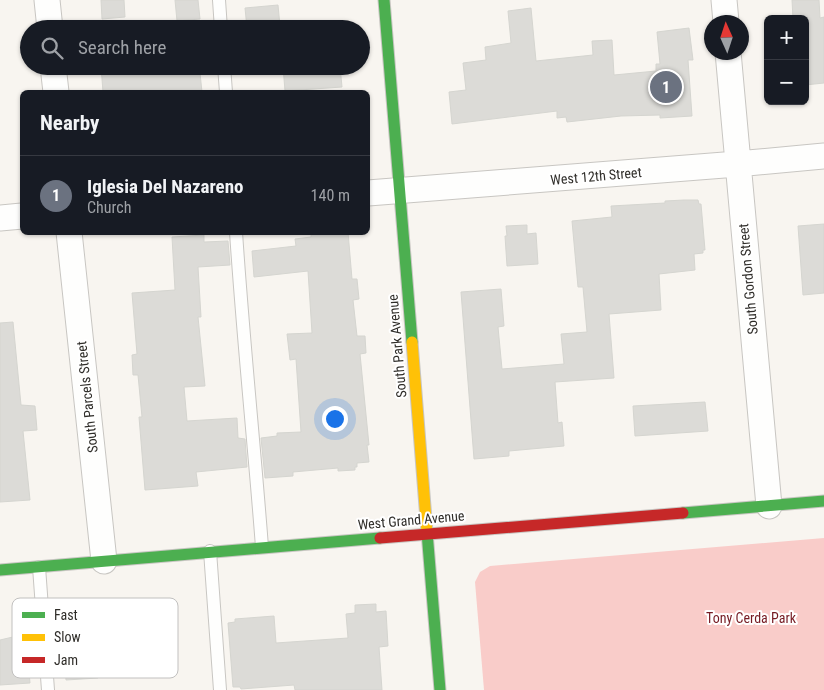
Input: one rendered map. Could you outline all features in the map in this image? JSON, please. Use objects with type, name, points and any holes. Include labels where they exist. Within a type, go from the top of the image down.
[{"type":"street","points":[[47,0],[49,20]]},
{"type":"street","name":"South Park Avenue","points":[[384,0],[440,690]]},
{"type":"street","points":[[724,0],[725,15]]},
{"type":"street","name":"South Gordon Street","points":[[729,60],[768,506]]},
{"type":"street","points":[[54,75],[56,90]]},
{"type":"street","name":"West 12th Street","points":[[370,193],[824,156]]},
{"type":"street","points":[[0,218],[20,216]]},
{"type":"street","name":"South Parcels Street","points":[[69,235],[104,561]]},
{"type":"street","name":"West Grand Avenue","points":[[0,570],[824,501]]},
{"type":"lane","points":[[219,0],[220,20]]},
{"type":"lane","points":[[225,75],[226,90]]},
{"type":"lane","points":[[236,235],[262,547]]},
{"type":"lane","points":[[210,551],[220,690]]},
{"type":"lane","points":[[39,567],[41,598]]},
{"type":"green space","name":"Tony Cerda Park","points":[[824,538],[824,690],[484,690],[475,582],[480,572],[490,566]]},
{"type":"building","points":[[101,0],[124,0],[125,17],[102,19]]},
{"type":"building","points":[[175,0],[198,0],[200,19],[177,20]]},
{"type":"building","points":[[792,0],[819,0],[820,18],[824,17],[824,83],[809,85],[809,15],[793,15]]},
{"type":"building","points":[[278,5],[279,20],[246,20],[245,8]]},
{"type":"building","points":[[531,8],[536,61],[593,55],[592,41],[612,40],[614,75],[656,71],[656,64],[660,64],[657,32],[689,28],[693,60],[688,60],[692,116],[660,118],[660,115],[621,116],[567,122],[566,117],[557,118],[557,111],[452,124],[449,92],[466,90],[463,63],[486,60],[485,47],[511,43],[508,11]]},
{"type":"building","points":[[102,75],[200,75],[202,90],[103,90]]},
{"type":"building","points":[[284,75],[341,75],[342,87],[285,90]]},
{"type":"building","points":[[698,200],[699,204],[701,204],[705,250],[703,250],[703,253],[694,254],[695,270],[659,274],[661,310],[609,314],[614,378],[555,382],[558,423],[562,422],[564,446],[509,451],[509,456],[474,459],[461,292],[501,289],[504,326],[498,327],[502,369],[564,364],[561,334],[587,332],[583,287],[578,287],[572,221],[612,217],[611,206]]},
{"type":"building","points":[[824,224],[824,293],[803,295],[798,226]]},
{"type":"building","points":[[527,225],[527,234],[536,233],[538,264],[507,266],[506,226]]},
{"type":"building","points":[[204,235],[204,242],[228,241],[230,265],[198,267],[201,317],[198,317],[205,386],[184,387],[187,421],[237,418],[238,438],[245,439],[247,467],[196,472],[198,486],[145,490],[139,417],[142,417],[138,375],[133,375],[132,355],[137,354],[132,293],[175,290],[172,237]]},
{"type":"building","points":[[311,235],[348,235],[352,279],[357,279],[359,299],[353,300],[357,336],[365,336],[366,353],[360,354],[369,462],[357,463],[355,470],[338,471],[338,468],[293,472],[293,476],[265,478],[261,438],[277,436],[277,433],[301,432],[296,359],[290,360],[287,334],[312,333],[308,271],[254,277],[252,251],[296,246],[295,239],[311,237]]},
{"type":"building","points":[[13,322],[21,405],[35,406],[37,430],[23,431],[30,500],[0,502],[0,323]]},
{"type":"building","points":[[705,402],[708,431],[635,436],[633,406]]},
{"type":"building","points":[[376,604],[376,612],[386,611],[388,646],[379,647],[382,690],[295,690],[294,685],[241,689],[240,687],[233,687],[228,623],[235,622],[235,619],[274,616],[276,643],[348,638],[346,614],[355,613],[355,605]]},
{"type":"building","points":[[12,637],[12,678],[30,678],[30,683],[0,685],[0,640]]},
{"type":"building","points":[[66,678],[98,678],[66,680]]},
{"type":"traffic: fast","points":[[384,0],[412,342]]},
{"type":"traffic: fast","points":[[683,513],[824,501]]},
{"type":"traffic: fast","points":[[427,532],[440,690]]},
{"type":"traffic: fast","points":[[0,570],[380,538]]},
{"type":"traffic: slow","points":[[412,342],[427,532]]},
{"type":"traffic: jam","points":[[380,538],[683,513]]},
{"type":"place","name":"Iglesia Del Nazareno","points":[[666,87]]}]
